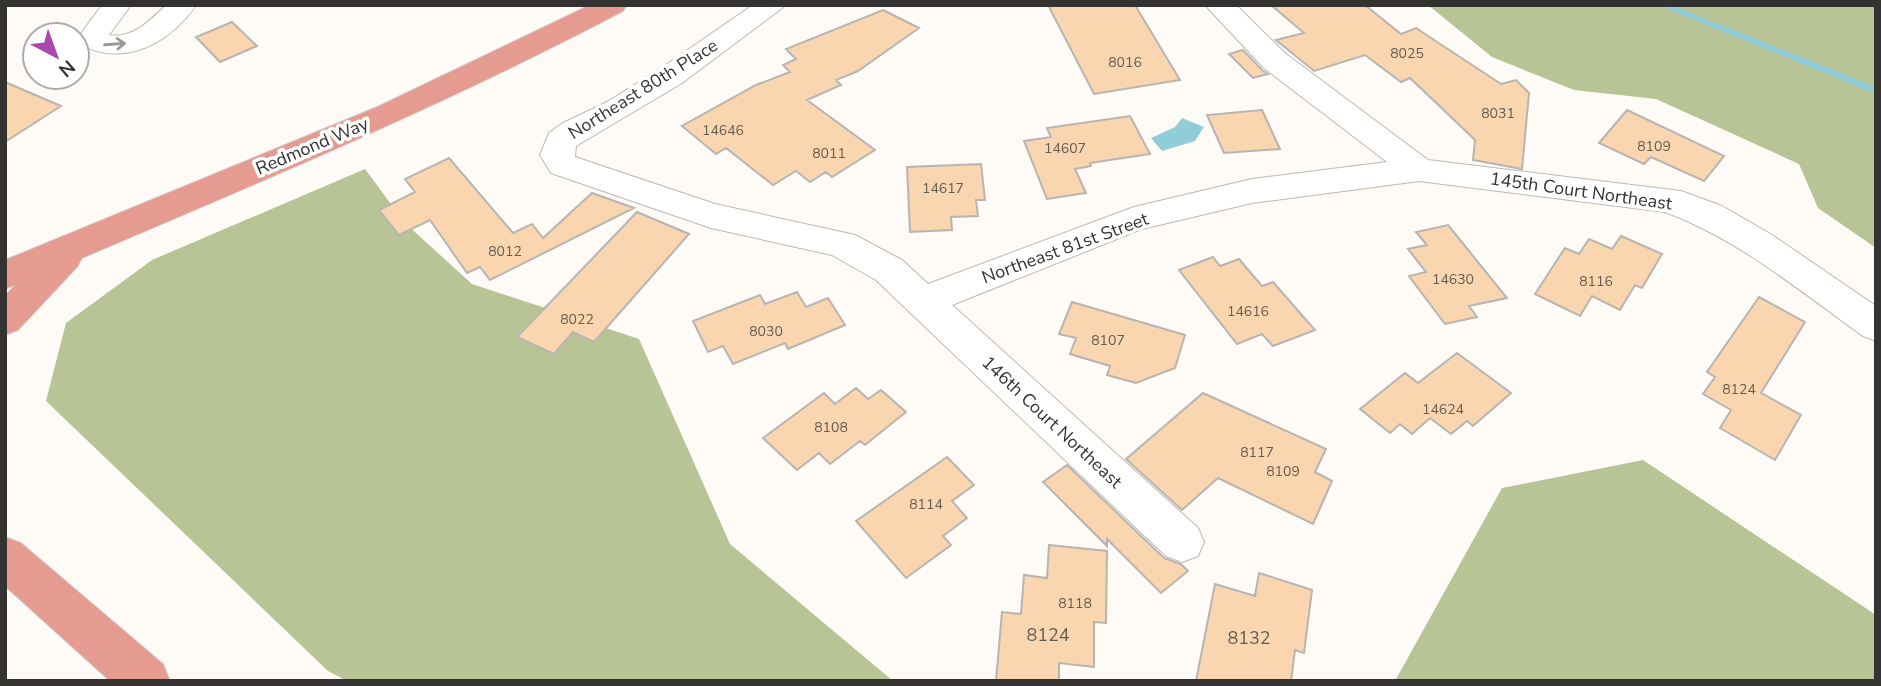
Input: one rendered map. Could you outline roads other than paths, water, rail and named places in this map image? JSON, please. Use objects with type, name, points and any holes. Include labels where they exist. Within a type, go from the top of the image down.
[{"type":"main road","name":"Redmond Way","points":[[5,275],[363,124],[535,47],[613,5]]},
{"type":"main road","points":[[5,320],[78,244]]},
{"type":"main road","points":[[5,557],[146,681]]},
{"type":"street","points":[[117,5],[91,38],[107,47],[144,40],[182,5]]},
{"type":"street","name":"Northeast 80th Place","points":[[557,155],[561,141],[574,131],[671,76],[772,5]]},
{"type":"street","points":[[1219,5],[1275,61],[1419,170]]},
{"type":"street","name":"146th Court Northeast","points":[[557,155],[563,164],[580,173],[711,216],[842,244],[889,270],[1182,541]]},
{"type":"street","name":"Northeast 81st Street","points":[[922,302],[1134,219],[1252,191],[1419,170]]},
{"type":"street","name":"145th Court Northeast","points":[[1419,170],[1680,204],[1710,215],[1759,244],[1876,326]]},
{"type":"water","points":[[1182,118],[1204,127],[1195,141],[1162,151],[1151,138],[1175,127]]},
{"type":"waterway","points":[[1662,5],[1876,91]]}]
